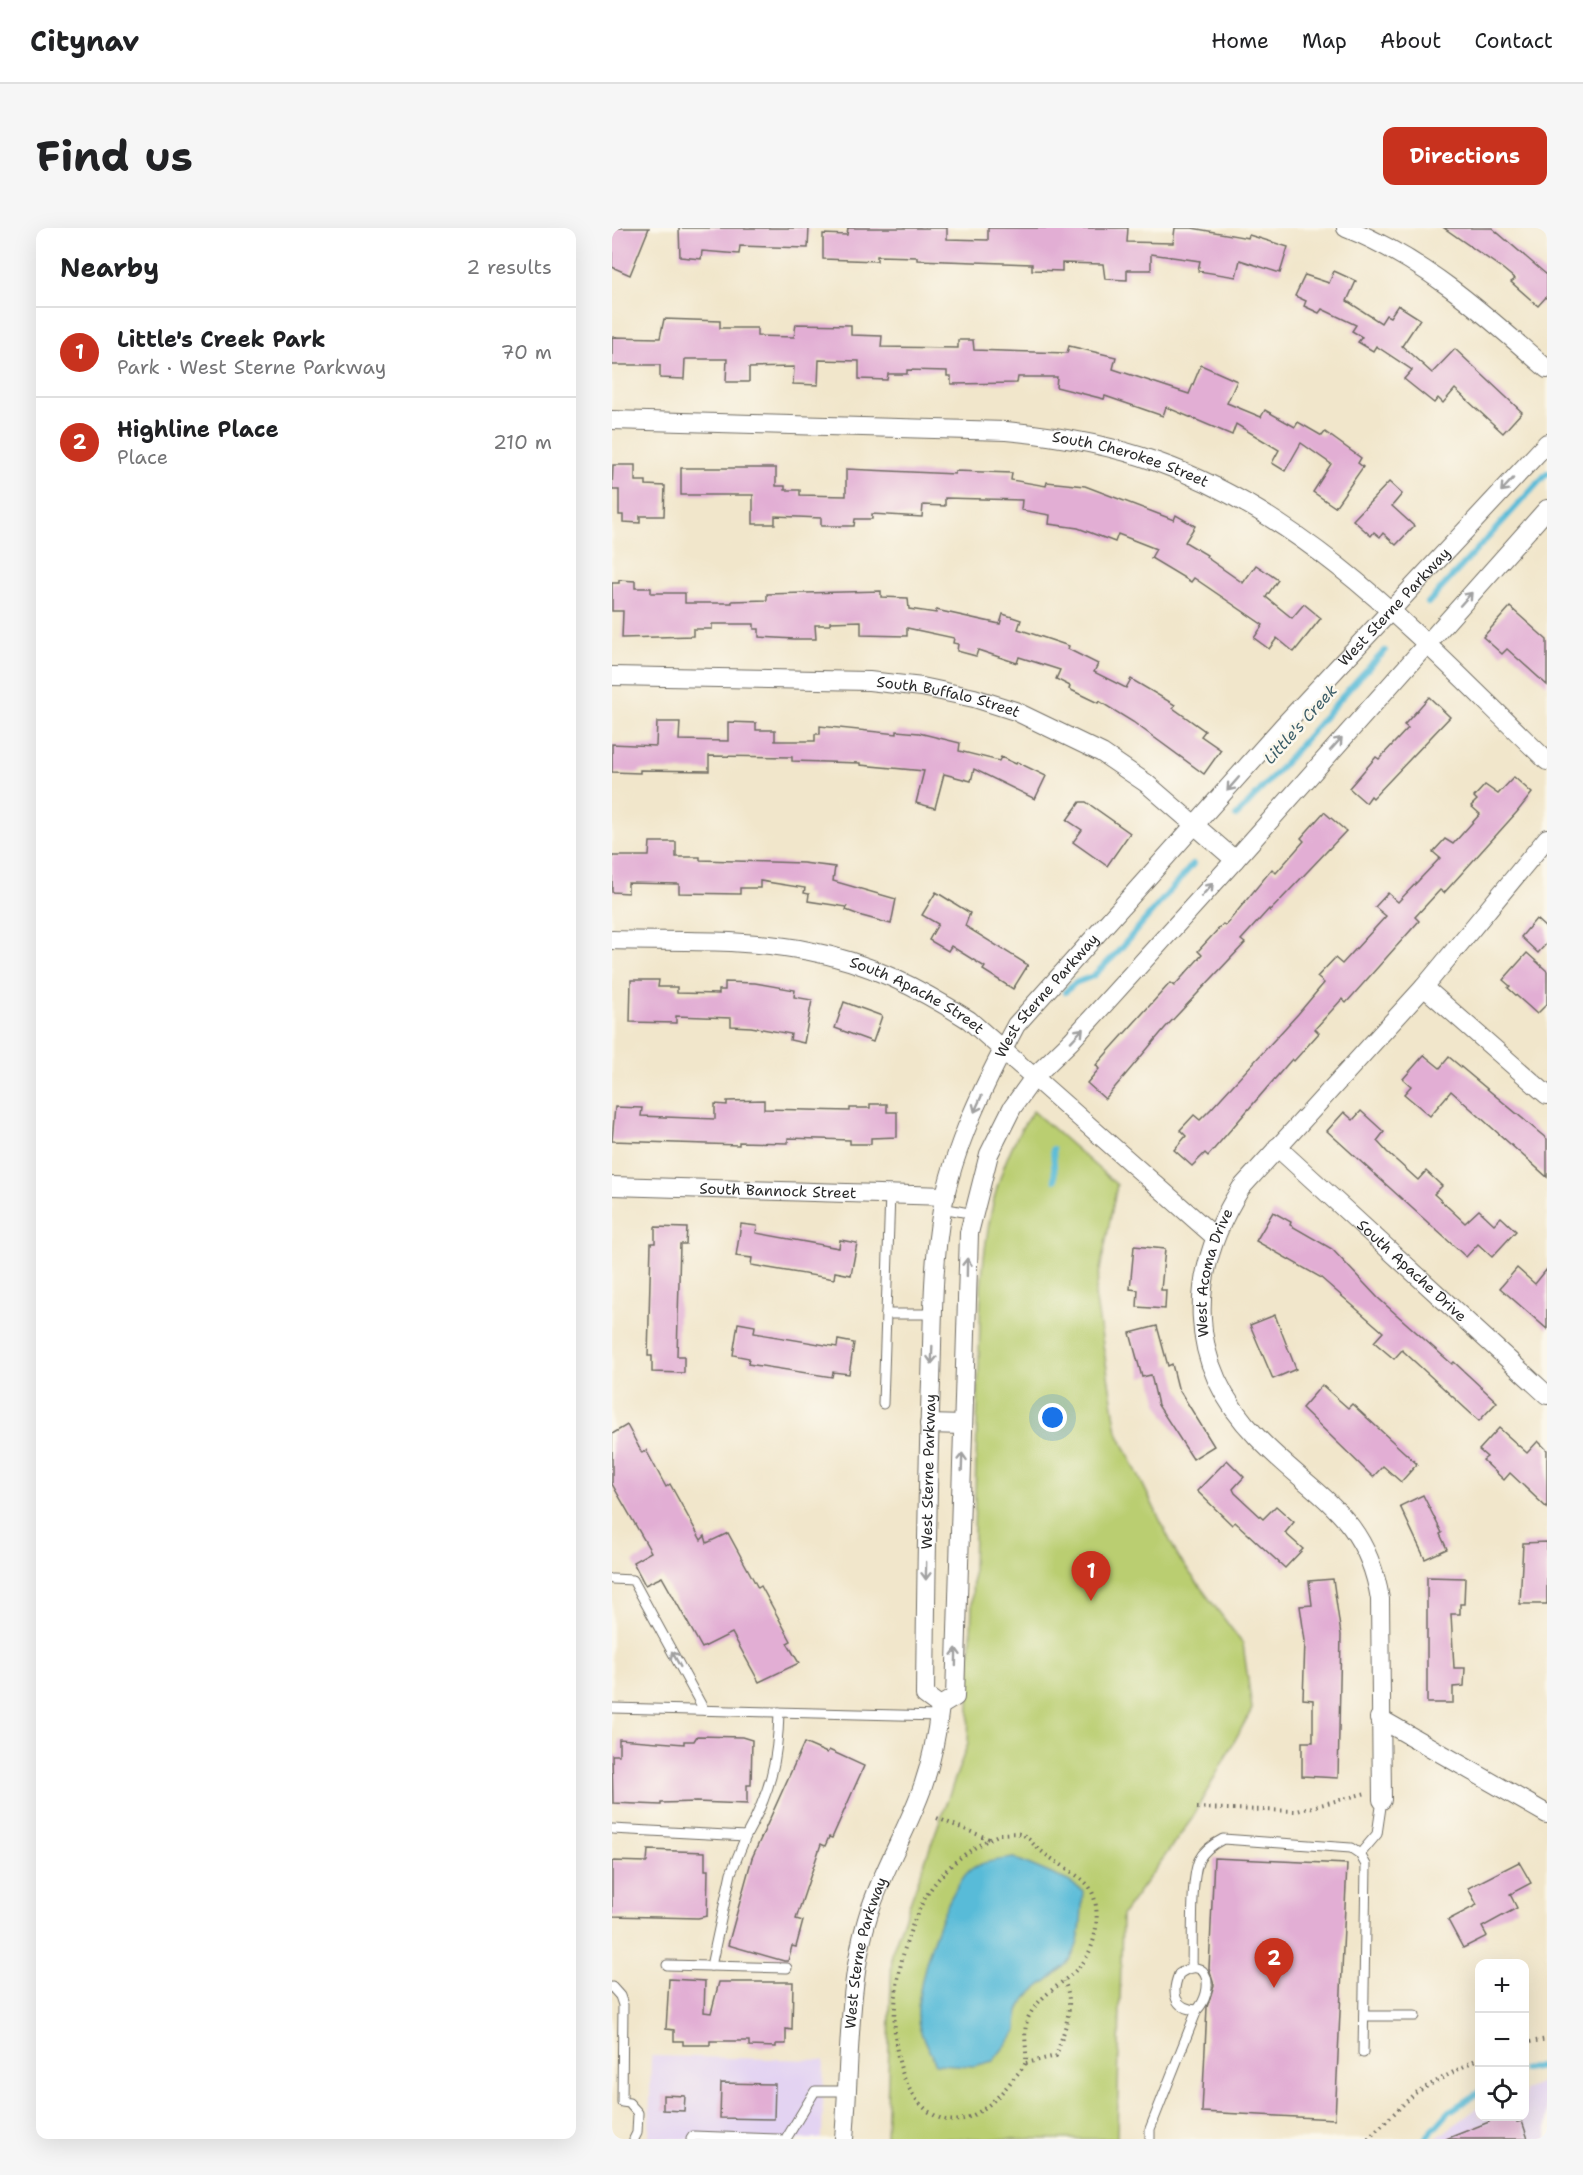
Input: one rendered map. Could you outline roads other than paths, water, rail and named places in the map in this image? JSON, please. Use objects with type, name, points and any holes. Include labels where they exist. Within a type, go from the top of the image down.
[{"type":"street","points":[[1346,228],[1402,256],[1443,281],[1473,304],[1547,369]]},
{"type":"street","name":"South Cherokee Street","points":[[612,420],[1006,431],[1102,446],[1157,462],[1244,502],[1326,557],[1426,645],[1547,761]]},
{"type":"street","name":"West Sterne Parkway","points":[[939,1711],[925,1695],[929,1424],[935,1264],[944,1202],[960,1144],[1002,1050],[1016,1025],[1389,611],[1547,443]]},
{"type":"street","name":"West Sterne Parkway","points":[[844,2139],[861,1944],[879,1887],[922,1788],[932,1758],[939,1711],[955,1697],[967,1255],[974,1214],[989,1154],[1012,1108],[1035,1076],[1071,1041],[1235,860],[1547,509]]},
{"type":"street","name":"South Buffalo Street","points":[[612,676],[869,681],[922,687],[974,698],[1015,711],[1102,753],[1146,783],[1235,860]]},
{"type":"street","name":"West Acoma Drive","points":[[1381,1791],[1380,1599],[1376,1574],[1362,1540],[1346,1519],[1257,1438],[1240,1418],[1212,1367],[1201,1322],[1201,1287],[1215,1237],[1225,1214],[1241,1188],[1424,987],[1547,838]]},
{"type":"street","name":"South Apache Street","points":[[612,940],[768,944],[850,961],[889,975],[933,997],[969,1020],[1215,1237]]},
{"type":"street","points":[[1424,987],[1547,1095]]},
{"type":"street","name":"South Apache Drive","points":[[1277,1147],[1547,1395]]},
{"type":"street","name":"South Bannock Street","points":[[612,1186],[890,1193],[944,1202]]},
{"type":"street","points":[[929,1424],[963,1425]]},
{"type":"street","points":[[1379,1718],[1547,1814]]},
{"type":"lane","points":[[883,1404],[890,1193]]},
{"type":"lane","points":[[944,1202],[974,1214]]},
{"type":"lane","points":[[886,1314],[933,1314]]},
{"type":"lane","points":[[612,1579],[633,1580],[704,1710]]},
{"type":"lane","points":[[612,1708],[779,1712],[939,1711]]},
{"type":"lane","points":[[711,1965],[731,1873],[746,1836],[761,1809],[778,1751],[779,1712]]},
{"type":"lane","points":[[1360,1854],[1377,1834],[1381,1791]]},
{"type":"lane","points":[[612,1829],[746,1836]]},
{"type":"lane","points":[[1192,1968],[1196,1873],[1204,1851],[1214,1843],[1223,1839],[1351,1848],[1360,1854],[1366,1865],[1363,2053]]},
{"type":"lane","points":[[667,1965],[787,1968]]},
{"type":"lane","points":[[1150,2139],[1150,2129],[1197,2010],[1205,2002],[1206,1977],[1201,1970],[1192,1968],[1179,1974],[1174,1993],[1176,2002],[1182,2007],[1197,2010]]},
{"type":"lane","points":[[612,1987],[620,1996],[623,2005],[622,2102],[629,2103],[638,2113],[637,2133],[634,2139]]},
{"type":"lane","points":[[1364,2016],[1415,2016]]},
{"type":"lane","points":[[612,2045],[623,2045]]},
{"type":"lane","points":[[786,2139],[815,2091],[848,2091]]},
{"type":"lane","points":[[691,2139],[693,2136],[778,2139]]},
{"type":"water","points":[[1014,1858],[1068,1881],[1083,1891],[1081,1926],[1074,1952],[1062,1969],[1035,1989],[1022,2005],[1018,2016],[1017,2031],[993,2061],[974,2066],[936,2064],[920,2031],[918,2011],[925,1968],[940,1921],[960,1882],[970,1870],[985,1863]]},
{"type":"waterway","name":"Little's Creek","points":[[1428,603],[1547,473]]},
{"type":"waterway","name":"Little's Creek","points":[[1236,816],[1385,651]]},
{"type":"waterway","name":"Little's Creek","points":[[1065,992],[1075,983],[1093,976],[1115,955],[1193,864]]},
{"type":"waterway","name":"Little's Creek","points":[[1053,1149],[1055,1180]]},
{"type":"waterway","points":[[1529,2068],[1547,2065]]},
{"type":"waterway","points":[[1425,2139],[1450,2111],[1475,2095]]},
{"type":"place","name":"Little's Creek Park","points":[[1091,1601]]},
{"type":"place","name":"Highline Place","points":[[1274,1988]]}]
